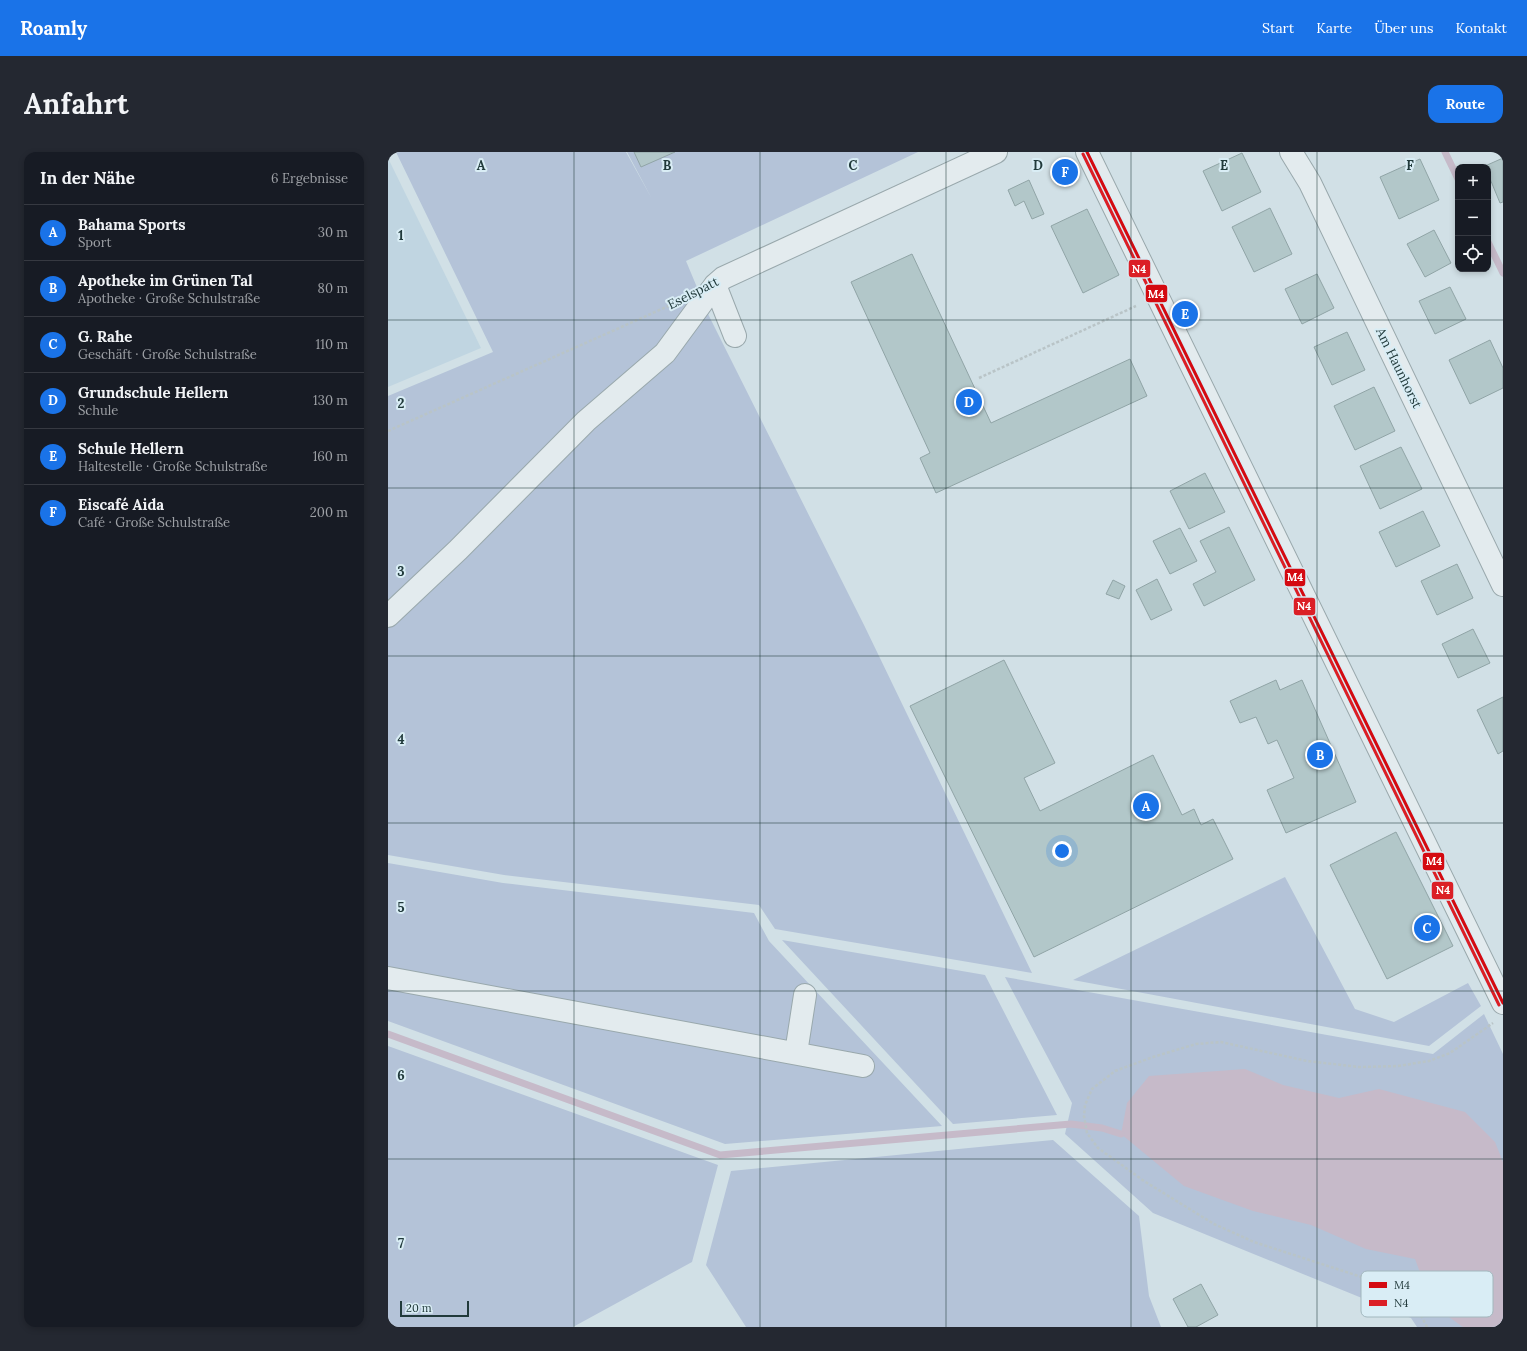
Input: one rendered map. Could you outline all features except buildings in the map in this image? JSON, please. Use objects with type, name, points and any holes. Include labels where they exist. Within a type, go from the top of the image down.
[{"type":"street","name":"Eselspatt","points":[[715,285],[723,278],[996,152]]},
{"type":"street","name":"Am Haunhorst","points":[[1291,152],[1310,183],[1503,585]]},
{"type":"street","points":[[1094,154],[1157,296],[1500,1012]]},
{"type":"street","points":[[715,285],[735,336]]},
{"type":"street","points":[[388,616],[458,550],[586,421],[665,353],[715,285]]},
{"type":"street","points":[[388,978],[863,1066]]},
{"type":"street","points":[[796,1053],[805,995]]},
{"type":"path","points":[[979,378],[1157,296]]},
{"type":"path","name":"Eselspatt","points":[[388,431],[679,301]]},
{"type":"path","points":[[1361,1277],[1254,1242],[1214,1224],[1144,1181],[1098,1148],[1086,1133],[1084,1116],[1085,1105],[1092,1089],[1115,1071],[1153,1057],[1196,1044],[1221,1042],[1307,1061],[1359,1067],[1398,1066],[1429,1061],[1450,1053],[1500,1012]]},
{"type":"path","points":[[1422,1317],[1427,1327]]},
{"type":"shaded area","points":[[396,152],[626,152],[652,199],[627,152],[918,152],[686,261],[709,316],[864,625],[1032,973],[775,929],[759,905],[504,875],[388,855],[388,396],[493,352]]},
{"type":"shaded area","points":[[388,158],[481,348],[388,387]]},
{"type":"shaded area","points":[[388,863],[503,883],[754,913],[769,941],[942,1126],[725,1144],[388,1021]]},
{"type":"shaded area","points":[[1285,877],[1355,1009],[1394,1022],[1468,983],[1481,1006],[1429,1046],[1073,980]]},
{"type":"shaded area","points":[[782,940],[985,975],[1057,1115],[953,1124]]},
{"type":"shaded area","points":[[1005,977],[1433,1054],[1484,1014],[1503,1054],[1503,1327],[1417,1327],[1411,1318],[1409,1317],[1493,1317],[1493,1271],[1361,1271],[1361,1298],[1153,1213],[1065,1134],[1072,1103]]},
{"type":"shaded area","points":[[388,1046],[718,1165],[692,1262],[573,1327],[388,1327]]},
{"type":"shaded area","points":[[1245,1069],[1283,1085],[1339,1098],[1379,1089],[1465,1112],[1495,1142],[1503,1162],[1503,1327],[1463,1327],[1449,1317],[1493,1317],[1493,1271],[1419,1271],[1415,1259],[1366,1249],[1311,1225],[1253,1211],[1184,1186],[1121,1134],[1127,1103],[1149,1076]]},
{"type":"shaded area","points":[[1053,1140],[1139,1216],[1149,1296],[1161,1327],[746,1327],[706,1265],[731,1171]]},
{"type":"waterway","points":[[1445,152],[1455,173]]},
{"type":"waterway","points":[[1491,248],[1503,273]]},
{"type":"waterway","points":[[388,1034],[720,1155],[1071,1124],[1102,1128],[1121,1134]]},
{"type":"transit line","name":"M4","points":[[1087,152],[1503,1003]]},
{"type":"transit line","name":"N4","points":[[1083,154],[1499,1005]]},
{"type":"place","name":"Eiscafé Aida","points":[[1065,172]]},
{"type":"place","name":"Schule Hellern","points":[[1185,314]]},
{"type":"place","name":"Grundschule Hellern","points":[[969,402]]},
{"type":"place","name":"Apotheke im Grünen Tal","points":[[1320,755]]},
{"type":"place","name":"Bahama Sports","points":[[1146,806]]},
{"type":"place","name":"G. Rahe","points":[[1427,928]]}]
